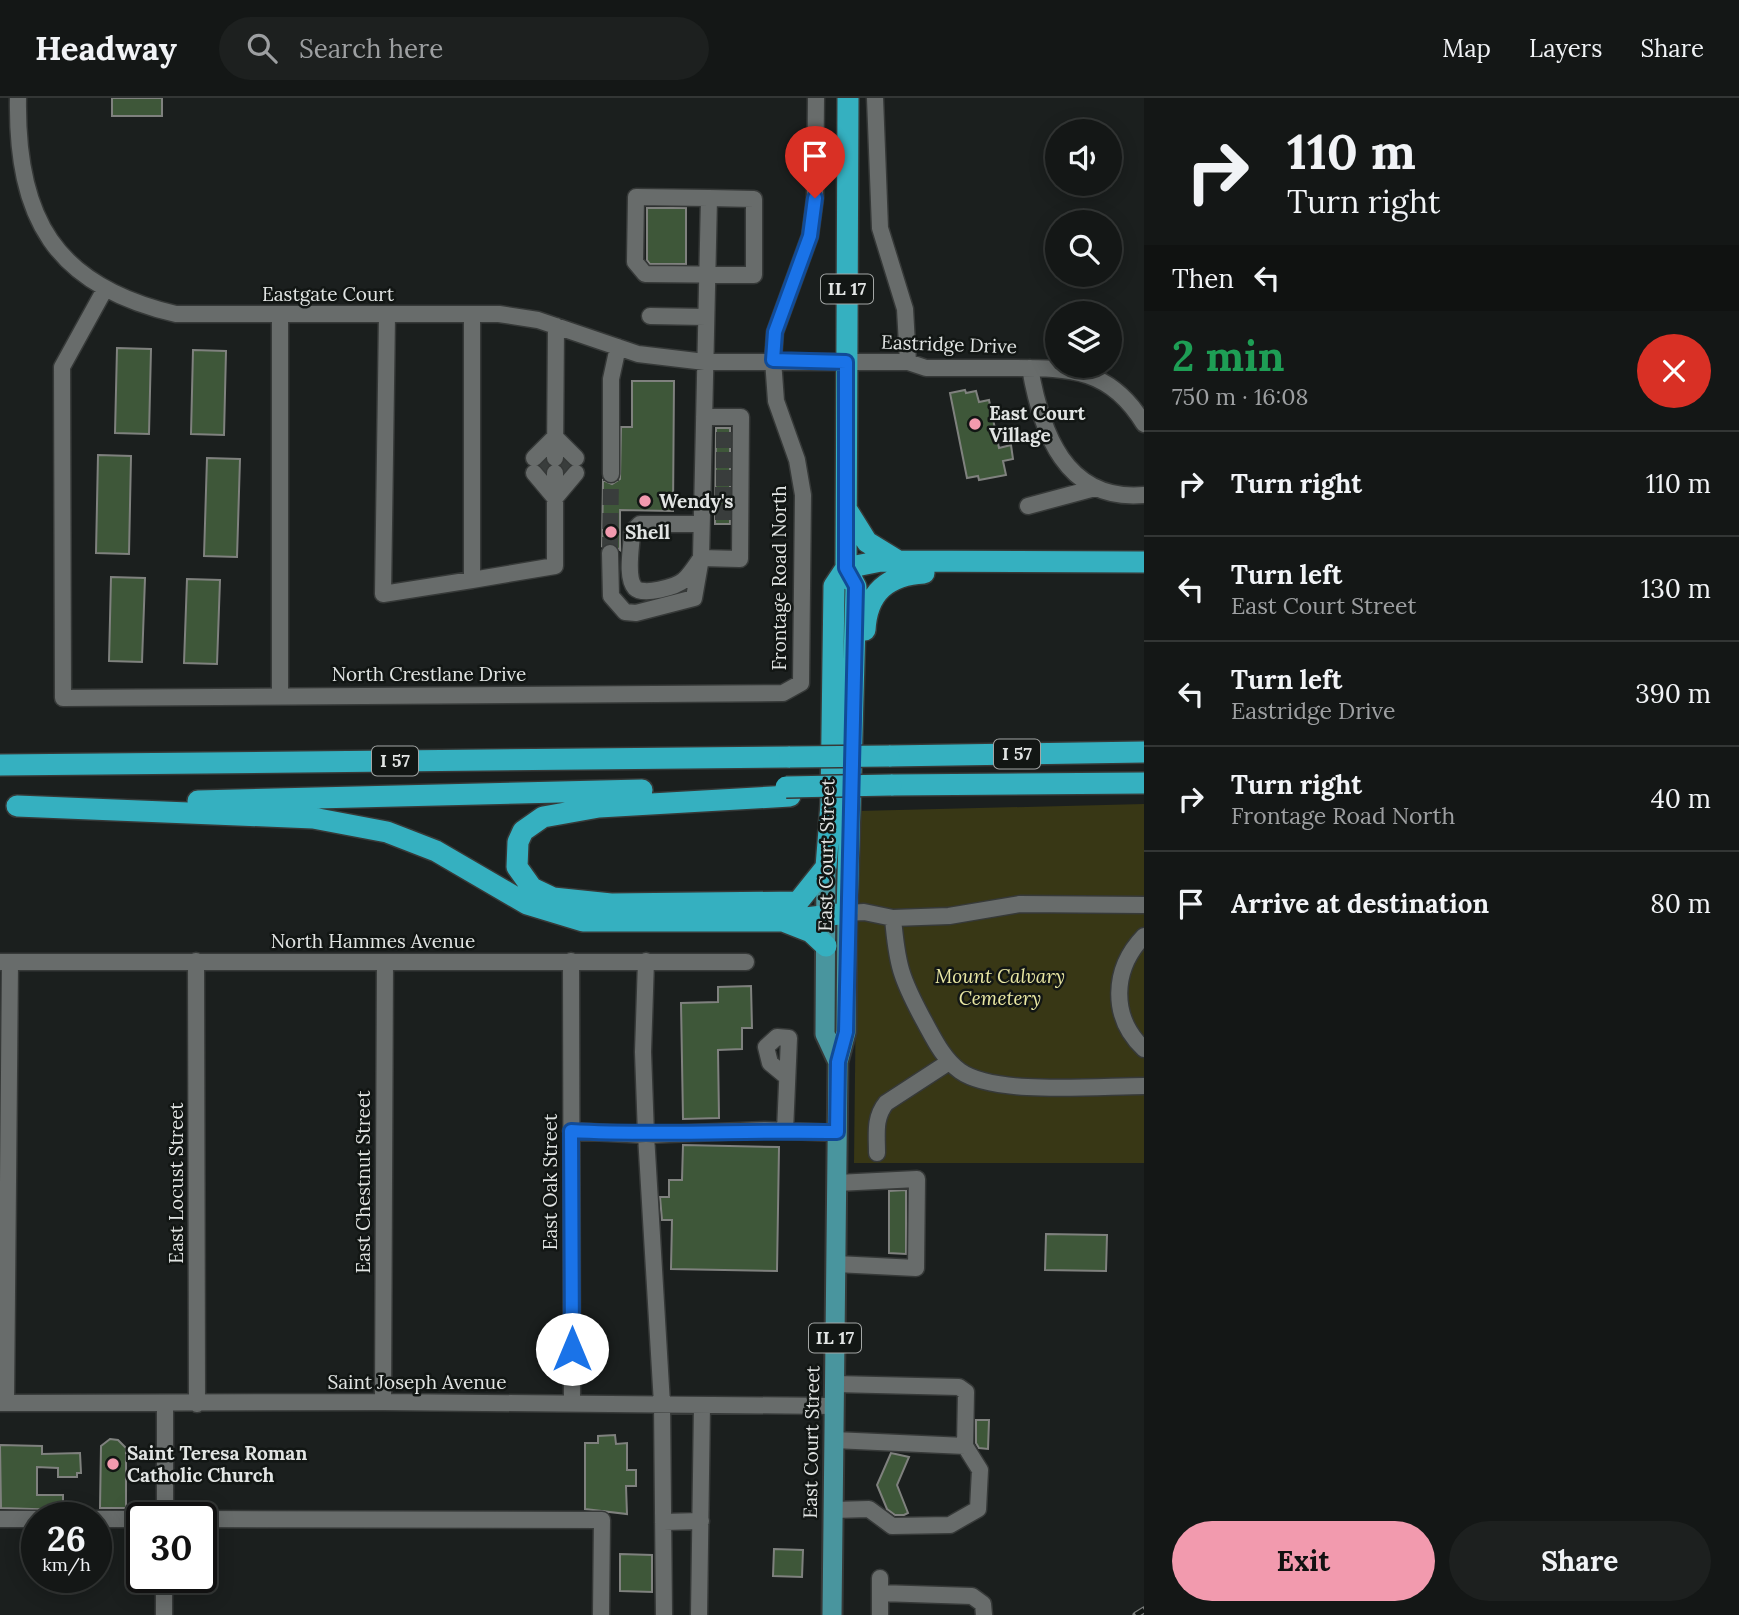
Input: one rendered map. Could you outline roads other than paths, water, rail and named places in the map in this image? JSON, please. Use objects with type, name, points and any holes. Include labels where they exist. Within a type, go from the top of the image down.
[{"type":"highway","name":"East Court Street","points":[[836,913],[852,699],[856,586],[846,568],[848,98]]},
{"type":"highway","points":[[846,508],[867,542],[899,568],[1144,576]]},
{"type":"highway","points":[[846,568],[1144,562]]},
{"type":"highway","name":"IL 17","points":[[826,867],[831,804],[834,586],[846,568]]},
{"type":"highway","points":[[852,699],[863,682],[868,607],[899,568]]},
{"type":"highway","points":[[952,754],[1144,741]]},
{"type":"highway","name":"I 57","points":[[0,765],[1144,752]]},
{"type":"highway","name":"I 57","points":[[9,806],[788,791],[891,785],[1144,783]]},
{"type":"highway","points":[[788,791],[599,807],[543,817],[523,831],[518,842],[517,867],[532,888],[553,898],[611,904],[798,902],[836,913]]},
{"type":"highway","points":[[9,806],[313,818],[387,832],[436,851],[527,904],[583,921],[781,921],[836,913]]},
{"type":"highway","points":[[798,902],[826,867]]},
{"type":"highway","points":[[781,921],[811,932],[826,946]]},
{"type":"main road","name":"IL 17","points":[[826,867],[836,913],[826,946],[825,1034],[838,1062]]},
{"type":"main road","name":"East Court Street","points":[[832,1615],[838,1062],[846,1032],[836,913]]},
{"type":"street","name":"Eastgate Court","points":[[18,98],[20,164],[28,196],[39,223],[58,251],[106,289],[141,306],[176,314],[472,314],[538,320],[638,354],[705,362],[773,360]]},
{"type":"street","name":"Frontage Road North","points":[[795,688],[801,683],[803,495],[797,460],[776,401],[773,360],[775,332],[810,236],[815,198],[816,98]]},
{"type":"street","points":[[875,98],[880,228],[905,309],[908,362]]},
{"type":"street","points":[[636,197],[709,198],[754,199],[754,275],[645,274],[638,269],[635,262],[636,197]]},
{"type":"street","points":[[701,558],[740,559],[718,515],[722,495],[723,441],[704,417],[709,198]]},
{"type":"street","name":"North Crestlane Drive","points":[[106,289],[62,367],[63,698],[783,693],[795,688]]},
{"type":"street","points":[[472,314],[472,580]]},
{"type":"street","points":[[387,315],[383,594],[555,566],[556,326]]},
{"type":"street","points":[[280,316],[280,696]]},
{"type":"street","points":[[650,316],[706,317]]},
{"type":"street","points":[[611,474],[611,379],[618,347]]},
{"type":"street","name":"Eastridge Drive","points":[[773,360],[908,362],[926,368],[1071,369],[1095,377],[1124,397],[1144,424]]},
{"type":"street","points":[[1030,368],[1037,410],[1048,438],[1062,460],[1095,488],[1108,494],[1144,495]]},
{"type":"street","points":[[610,553],[611,596],[625,612],[636,613],[694,597],[698,588],[701,558],[718,515],[722,495],[723,441],[741,417],[704,417]]},
{"type":"street","points":[[555,437],[555,466]]},
{"type":"street","points":[[1028,506],[1095,488]]},
{"type":"street","points":[[701,558],[683,581],[642,592],[631,579],[632,532],[640,524],[718,515]]},
{"type":"street","points":[[836,913],[864,912],[893,918],[949,916],[1020,904],[1144,905]]},
{"type":"street","points":[[893,918],[901,977],[949,1062],[970,1078],[988,1084],[1144,1086]]},
{"type":"street","points":[[1144,936],[1131,949],[1121,971],[1118,995],[1122,1018],[1134,1039],[1144,1049]]},
{"type":"street","name":"East Locust Street","points":[[196,961],[197,1404]]},
{"type":"street","name":"East Oak Street","points":[[571,961],[572,1404]]},
{"type":"street","points":[[646,961],[643,1052],[662,1404],[664,1615]]},
{"type":"street","points":[[3,1403],[5,962]]},
{"type":"street","name":"North Hammes Avenue","points":[[5,962],[746,962]]},
{"type":"street","name":"East Chestnut Street","points":[[383,1402],[385,962]]},
{"type":"street","points":[[877,1153],[879,1111],[886,1103],[949,1062]]},
{"type":"street","points":[[785,1131],[787,1077]]},
{"type":"street","points":[[571,1131],[646,1135],[837,1132]]},
{"type":"street","points":[[836,1264],[916,1268],[916,1179],[837,1183]]},
{"type":"street","points":[[833,1510],[869,1509],[892,1526],[950,1525],[978,1509],[980,1470],[965,1446],[966,1392],[959,1387],[835,1384]]},
{"type":"street","name":"Saint Joseph Avenue","points":[[3,1403],[383,1402],[834,1406]]},
{"type":"street","points":[[165,1404],[165,1502]]},
{"type":"street","points":[[699,1615],[702,1405]]},
{"type":"street","points":[[834,1440],[965,1446]]},
{"type":"street","points":[[0,1519],[21,1519]]},
{"type":"street","points":[[217,1519],[602,1520],[601,1615]]},
{"type":"street","points":[[663,1522],[701,1521]]},
{"type":"street","points":[[880,1615],[880,1586],[972,1596],[983,1604],[984,1615]]},
{"type":"street","points":[[164,1593],[164,1615]]},
{"type":"tunnel","points":[[716,440],[732,440]]},
{"type":"tunnel","points":[[545,458],[545,473]]},
{"type":"tunnel","points":[[566,458],[566,473]]},
{"type":"tunnel","points":[[716,460],[732,460]]},
{"type":"tunnel","points":[[610,553],[611,474]]},
{"type":"tunnel","points":[[716,478],[731,478]]},
{"type":"tunnel","points":[[715,495],[731,495]]},
{"type":"tunnel","points":[[715,512],[731,512]]},
{"type":"railway","points":[[1136,1615],[1144,1610]]},
{"type":"place","name":"East Court Village","points":[[975,424]]},
{"type":"place","name":"Wendy's","points":[[645,501]]},
{"type":"place","name":"Shell","points":[[611,532]]},
{"type":"place","name":"Saint Teresa Roman Catholic Church","points":[[113,1464]]},
{"type":"park label","name":"Mount Calvary Cemetery","points":[[1000,987]]}]
